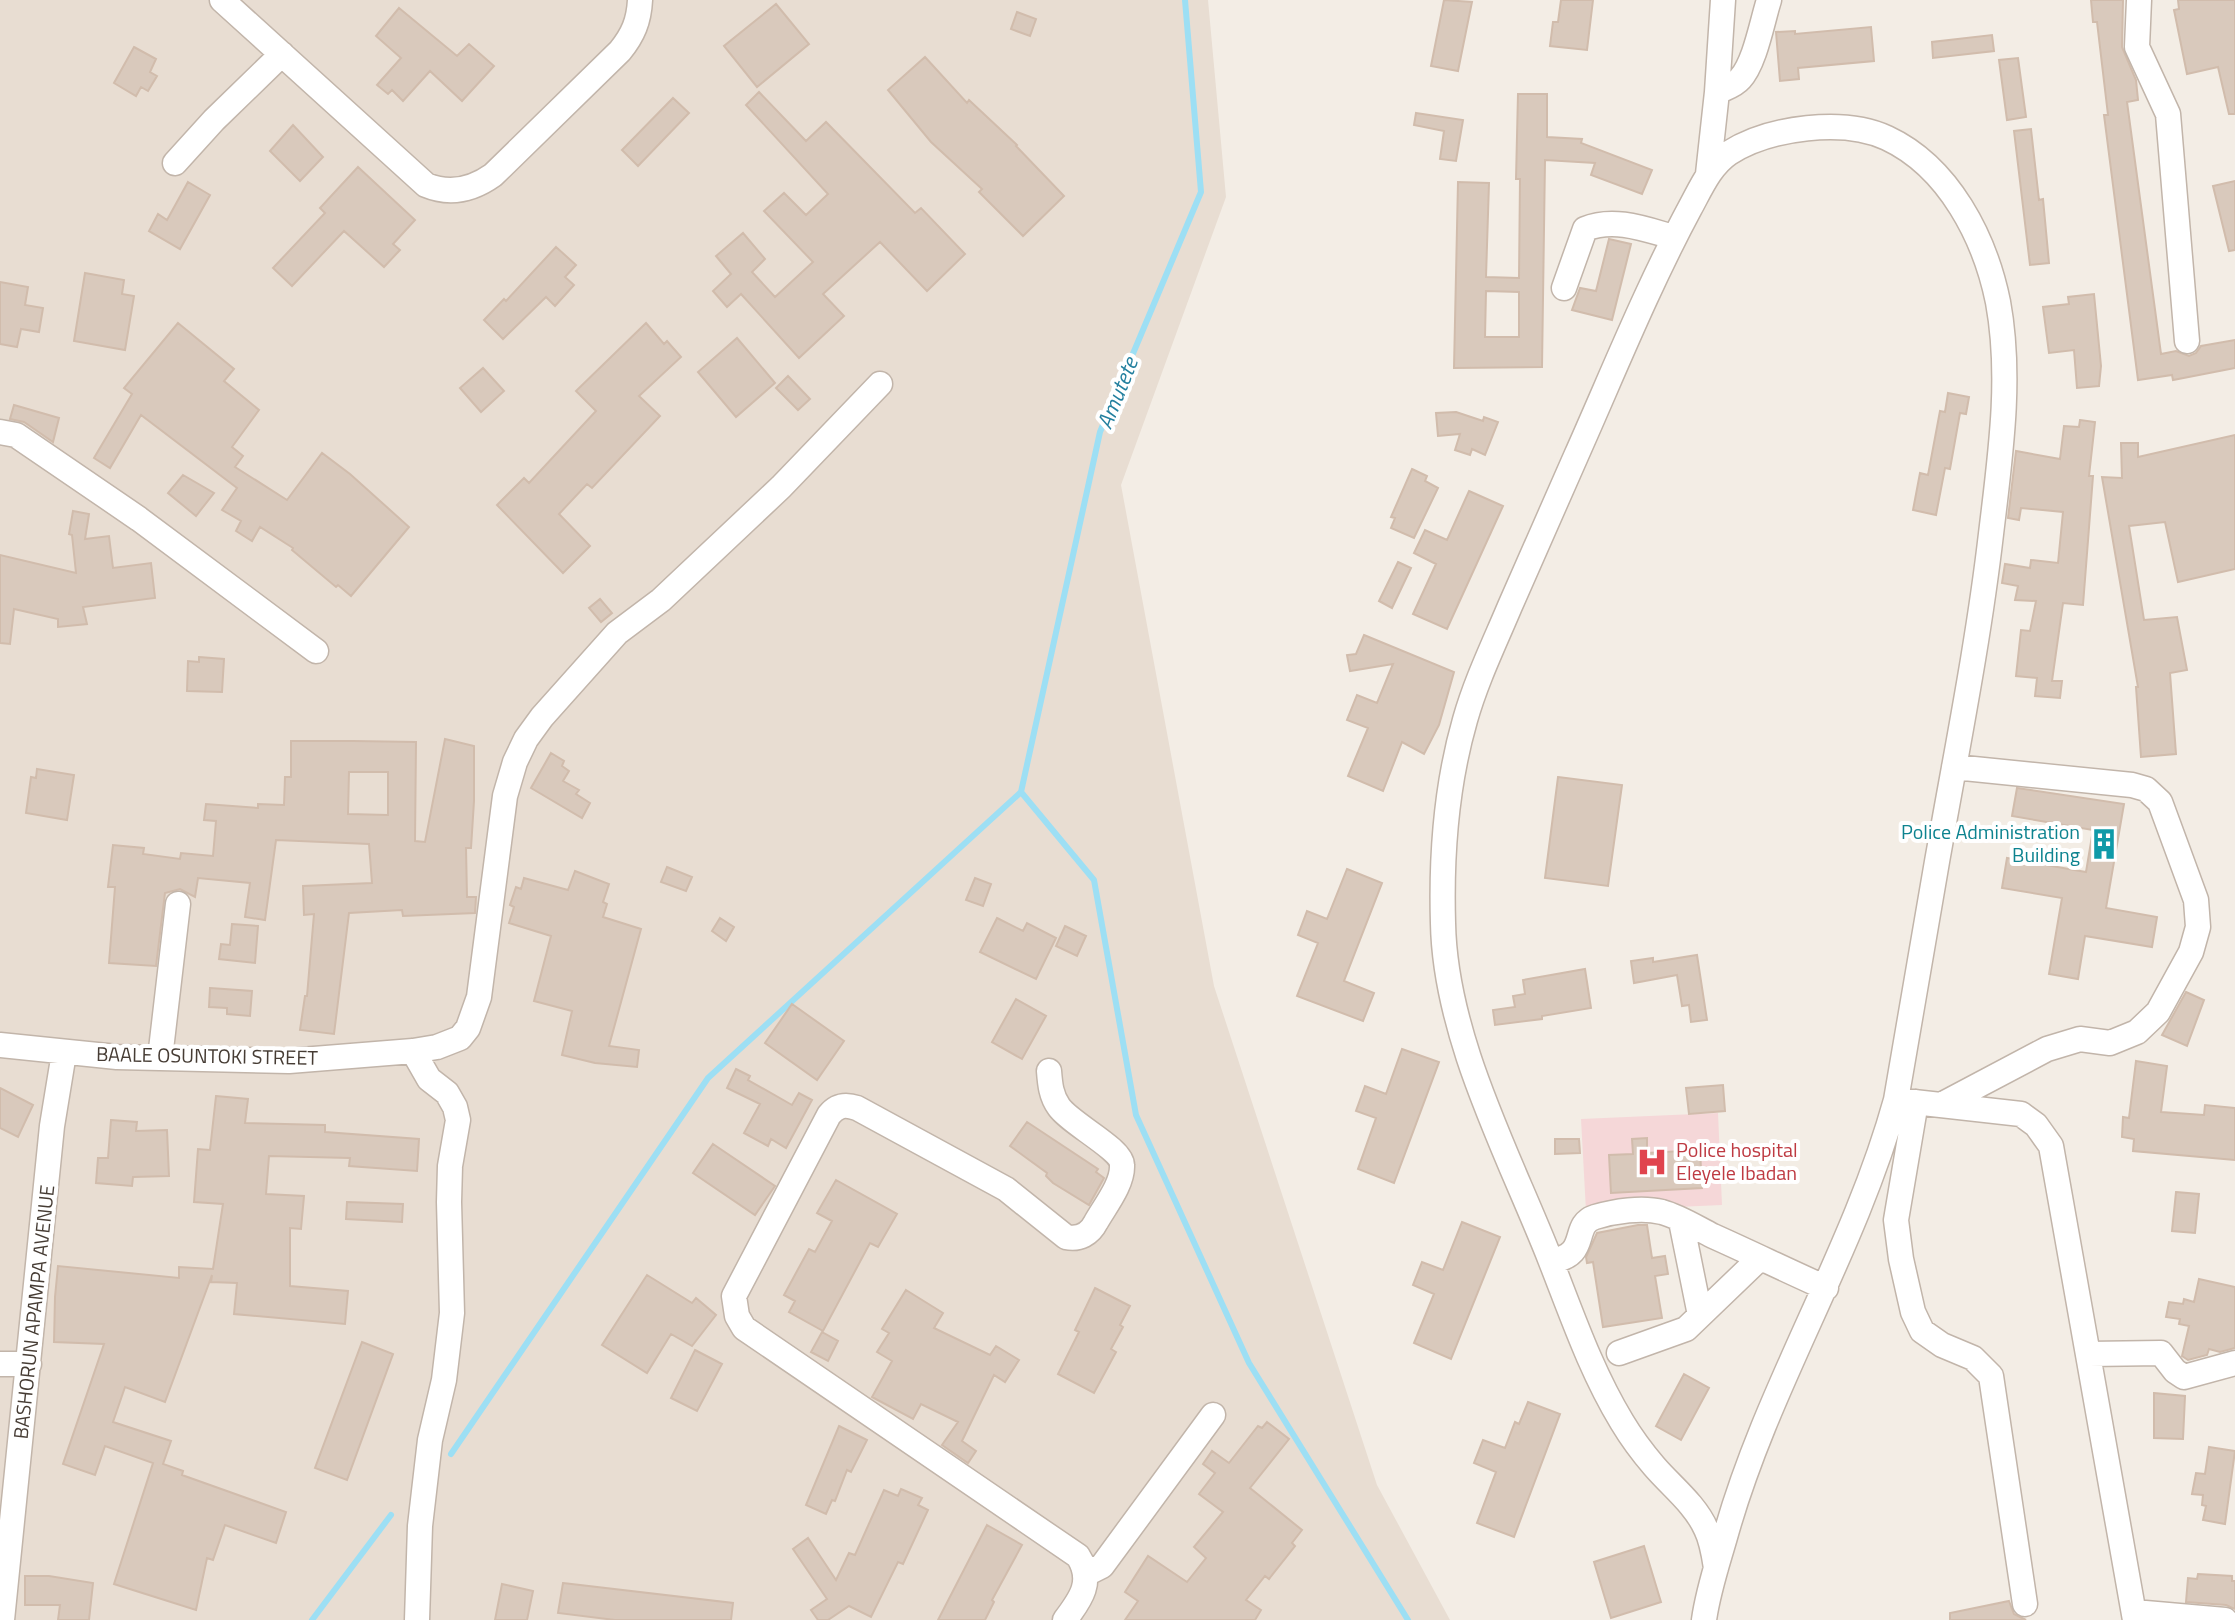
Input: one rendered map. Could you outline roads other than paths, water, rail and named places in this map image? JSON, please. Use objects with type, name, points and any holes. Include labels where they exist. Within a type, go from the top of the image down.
[{"type":"street","points":[[222,0],[426,185],[448,192],[481,184],[493,175],[620,51],[632,36],[640,0]]},
{"type":"street","points":[[1708,174],[1723,0]]},
{"type":"street","points":[[1717,92],[1743,77],[1769,0]]},
{"type":"street","points":[[2139,0],[2137,47],[2168,114],[2187,341]]},
{"type":"street","points":[[175,163],[282,54]]},
{"type":"street","points":[[1716,1568],[1708,1533],[1699,1516],[1650,1462],[1600,1383],[1488,1107],[1452,1004],[1445,972],[1442,870],[1452,770],[1480,675],[1673,237],[1708,174],[1729,153],[1771,135],[1817,127],[1858,129],[1880,134],[1907,149],[1938,176],[1959,203],[1988,264],[1998,304],[2003,352],[2001,448],[1987,572],[1954,767],[1906,1101],[1896,1220],[1913,1312],[1922,1331],[1942,1345],[1973,1358],[1991,1376],[2025,1604]]},
{"type":"street","points":[[1564,288],[1585,229],[1607,224],[1631,226],[1673,237]]},
{"type":"street","name":"BAALE OSUNTOKI STREET","points":[[0,1045],[64,1053],[289,1061],[413,1051],[437,1047],[460,1038],[468,1028],[479,997],[505,796],[526,739],[617,633],[661,600],[781,487],[880,384]]},
{"type":"street","points":[[0,432],[16,435],[139,519],[316,651]]},
{"type":"street","points":[[1941,1105],[2047,1049],[2080,1039],[2110,1043],[2137,1032],[2158,1012],[2191,952],[2198,927],[2196,900],[2160,802],[2146,789],[1954,767]]},
{"type":"street","points":[[160,1058],[178,904]]},
{"type":"street","points":[[413,1051],[429,1079],[447,1093],[458,1120],[450,1166],[452,1313],[421,1514],[417,1620]]},
{"type":"street","name":"BASHORUN APAMPA AVENUE","points":[[2,1620],[52,1126],[64,1053]]},
{"type":"street","points":[[1049,1071],[1053,1097],[1059,1108],[1121,1160],[1118,1181],[1093,1228],[1086,1234],[1066,1237],[1006,1189],[857,1108],[842,1105],[834,1109],[736,1289],[735,1305],[744,1328],[1072,1552],[1083,1564],[1086,1574],[1081,1599],[1065,1620]]},
{"type":"street","points":[[1906,1101],[2021,1114],[2036,1125],[2051,1146],[2134,1616],[2225,1620]]},
{"type":"street","points":[[1704,1620],[1750,1454],[1826,1288],[1882,1146],[1906,1101]]},
{"type":"street","points":[[1551,1261],[1572,1254],[1578,1246],[1583,1226],[1591,1218],[1624,1211],[1662,1212],[1826,1288]]},
{"type":"street","points":[[1681,1221],[1700,1315]]},
{"type":"street","points":[[1619,1353],[1686,1329],[1760,1258]]},
{"type":"street","points":[[2089,1354],[2161,1353],[2184,1377],[2235,1363]]},
{"type":"street","points":[[0,1364],[29,1364]]},
{"type":"street","points":[[1086,1574],[1102,1566],[1213,1415]]},
{"type":"waterway","name":"Amutete","points":[[1021,792],[1100,432],[1201,192],[1185,0]]},
{"type":"waterway","points":[[1021,792],[1094,880],[1136,1115],[1249,1363],[1408,1620]]},
{"type":"waterway","points":[[451,1454],[708,1078],[1021,792]]},
{"type":"waterway","points":[[312,1620],[391,1515]]},
{"type":"place","name":"Police Administration Building","points":[[2104,844]]},
{"type":"place","name":"Police hospital Eleyele Ibadan","points":[[1652,1162]]}]
